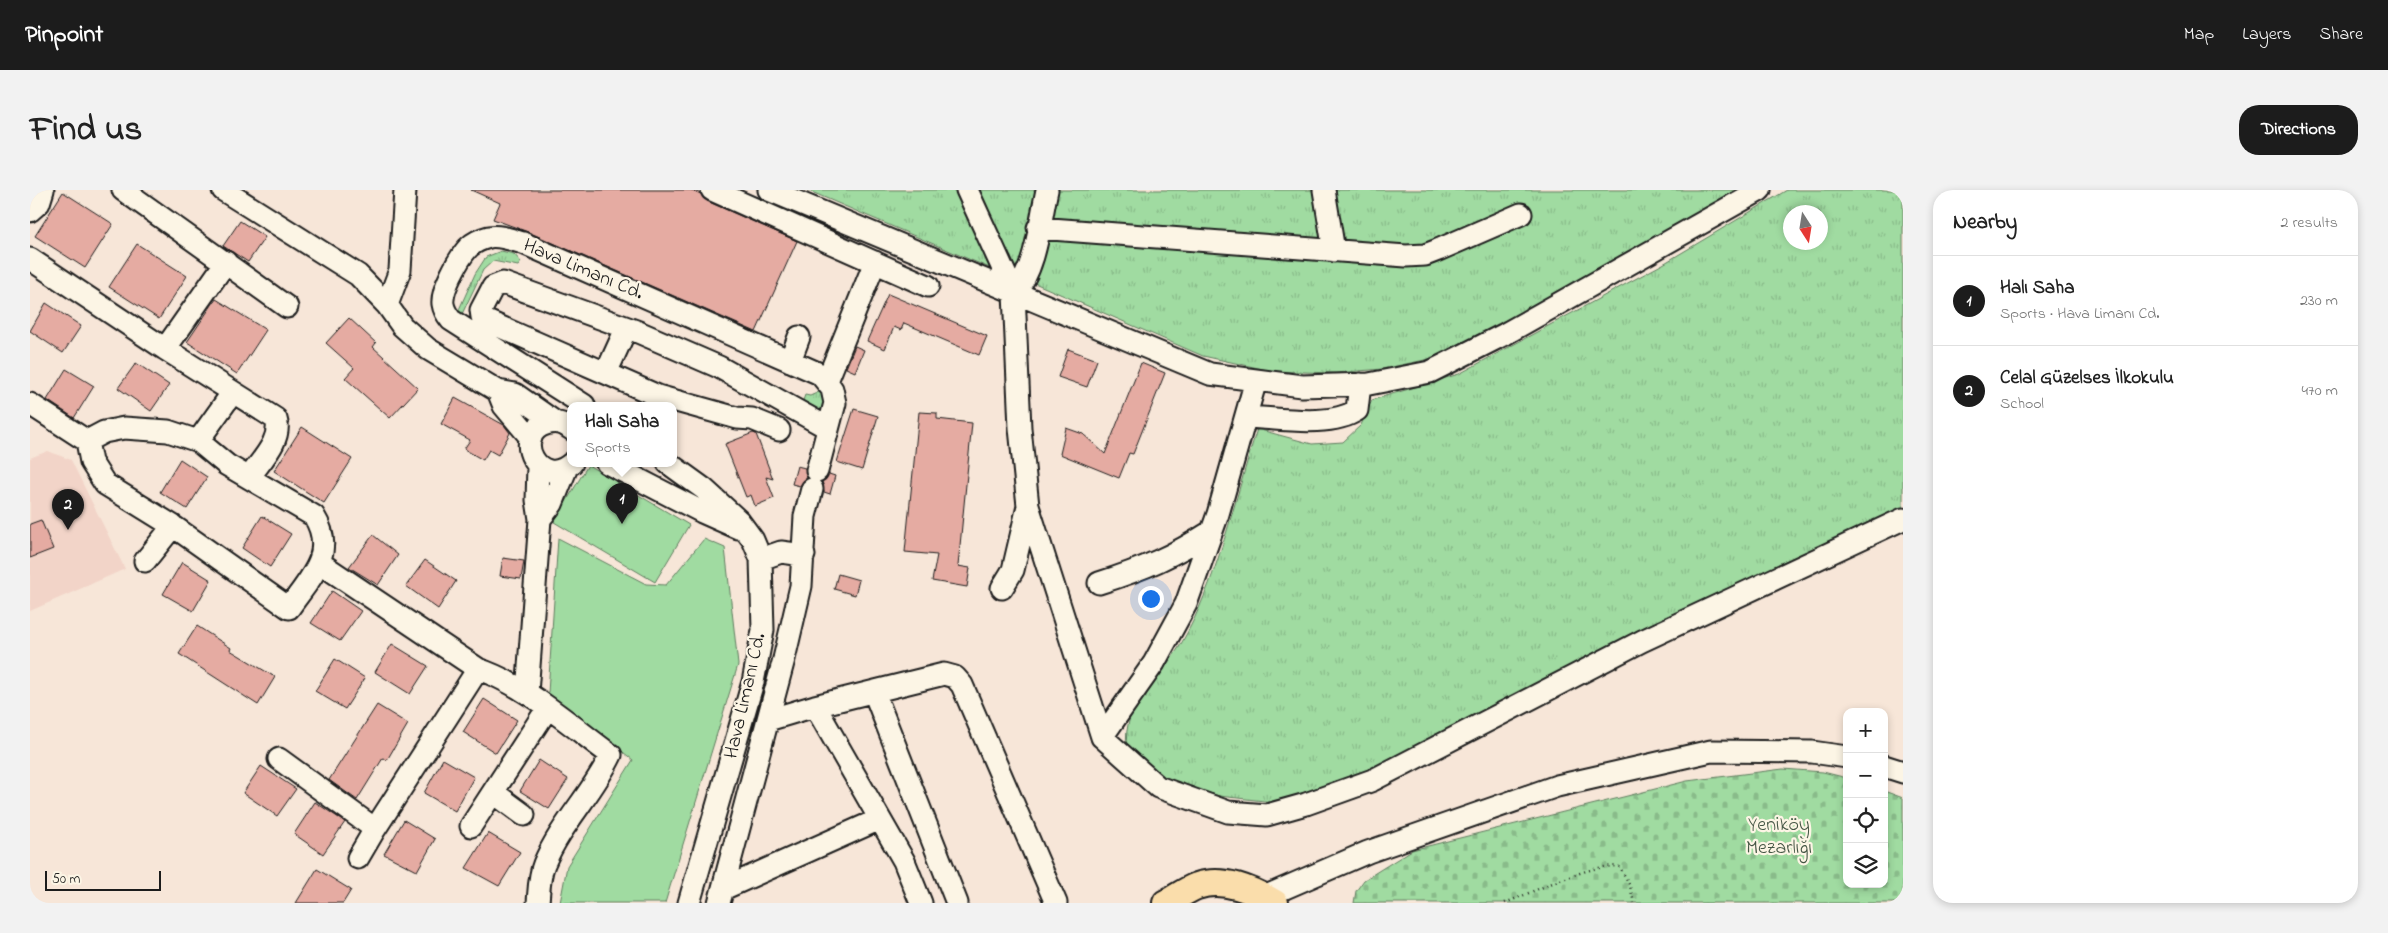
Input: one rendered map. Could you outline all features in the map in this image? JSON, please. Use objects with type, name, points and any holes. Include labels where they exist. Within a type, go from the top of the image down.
[{"type":"main road","points":[[1166,903],[1197,886],[1214,883],[1232,885],[1269,900]]},
{"type":"street","points":[[30,211],[39,203],[43,190]]},
{"type":"street","points":[[123,190],[287,307]]},
{"type":"street","points":[[223,190],[358,275],[387,305],[402,326],[428,349],[498,392],[515,394],[563,426]]},
{"type":"street","points":[[387,305],[400,270],[405,190]]},
{"type":"street","points":[[712,190],[928,286]]},
{"type":"street","points":[[769,190],[1210,374],[1302,386],[1360,384],[1430,372],[1505,334],[1760,190]]},
{"type":"street","points":[[967,190],[1014,293],[1020,428],[1028,506],[1102,737],[1158,787],[1228,812],[1267,815],[1373,780],[1642,641],[1903,519]]},
{"type":"street","points":[[1014,293],[1022,284],[1031,260],[1047,190]]},
{"type":"street","points":[[1324,190],[1334,251]]},
{"type":"street","points":[[1038,228],[1406,256],[1425,255],[1520,214]]},
{"type":"street","name":"Hava Limanı Cd.","points":[[579,402],[451,320],[446,313],[443,302],[444,293],[468,248],[479,240],[490,237],[503,237],[523,243],[820,374],[832,389],[835,403],[805,516],[801,586],[768,720],[721,896]]},
{"type":"street","points":[[30,259],[165,349],[276,419],[278,424],[275,440],[249,478]]},
{"type":"street","points":[[165,349],[226,262]]},
{"type":"street","points":[[827,381],[876,262]]},
{"type":"street","points":[[656,401],[606,374],[487,321],[482,317],[481,310],[493,287],[503,284],[631,330],[719,366],[828,428]]},
{"type":"street","points":[[606,374],[631,330],[652,300]]},
{"type":"street","points":[[790,361],[800,337]]},
{"type":"street","points":[[1102,737],[1154,663],[1186,604],[1212,531],[1256,380]]},
{"type":"street","points":[[1246,417],[1327,420],[1347,417],[1357,410],[1360,384]]},
{"type":"street","points":[[198,441],[233,392]]},
{"type":"street","points":[[498,392],[504,406],[531,438]]},
{"type":"street","points":[[30,404],[87,441],[90,462],[105,484],[173,526],[289,608],[320,563],[324,543],[322,529],[314,516],[227,465],[198,441],[168,431],[124,428],[104,432],[87,441]]},
{"type":"street","points":[[677,405],[738,418],[752,419],[779,430]]},
{"type":"street","points":[[527,692],[540,519],[537,500],[538,466],[530,453],[531,438],[540,426],[563,426]]},
{"type":"street","points":[[538,466],[552,471],[567,466]]},
{"type":"street","points":[[540,519],[552,504],[568,467]]},
{"type":"street","points":[[615,467],[702,512],[747,532]]},
{"type":"street","name":"Hava Limanı Cd.","points":[[674,467],[704,489],[738,521],[753,540],[761,559],[764,630],[753,682],[689,903]]},
{"type":"street","points":[[1002,588],[1013,570],[1028,506]]},
{"type":"street","points":[[145,561],[173,526]]},
{"type":"street","points":[[1099,583],[1137,571],[1177,554],[1212,531]]},
{"type":"street","points":[[761,559],[781,552],[804,554]]},
{"type":"street","points":[[320,563],[478,669],[500,677],[527,692],[547,709],[611,755],[601,775],[561,835],[544,865],[538,903]]},
{"type":"street","points":[[358,858],[478,669]]},
{"type":"street","points":[[768,720],[814,706],[944,674],[955,677],[962,685],[1056,903]]},
{"type":"street","points":[[874,692],[957,903]]},
{"type":"street","points":[[814,706],[904,861],[921,903]]},
{"type":"street","points":[[472,826],[547,709]]},
{"type":"street","points":[[1269,900],[1368,852],[1557,786],[1712,751],[1812,752],[1843,756]]},
{"type":"street","points":[[279,759],[375,829]]},
{"type":"street","points":[[1888,767],[1903,772]]},
{"type":"street","points":[[494,794],[524,815]]},
{"type":"street","points":[[721,896],[880,819]]},
{"type":"path","points":[[1505,903],[1595,868],[1612,865],[1620,867],[1630,886],[1634,903]]},
{"type":"shaded area","points":[[48,451],[71,460],[125,569],[30,611],[30,458]]},
{"type":"green space","points":[[807,190],[955,190],[992,269]]},
{"type":"green space","points":[[976,190],[1738,190],[1439,357],[1382,369],[1335,373],[1272,371],[1203,356],[1016,275]]},
{"type":"green space","points":[[1787,190],[1903,190],[1903,510],[1368,773],[1283,803],[1219,796],[1162,778],[1127,749],[1127,733],[1130,718],[1144,693],[1181,644],[1194,620],[1215,567],[1257,429],[1312,444],[1343,442],[1361,425],[1372,400],[1459,374],[1663,264]]},
{"type":"green space","points":[[501,251],[514,254],[521,262],[518,266],[493,261],[483,270],[462,314],[457,314],[475,274],[486,257]]},
{"type":"green space","points":[[819,392],[825,393],[825,417],[801,406],[805,395],[810,396]]},
{"type":"green space","points":[[587,467],[591,467],[689,525],[655,582],[554,522]]},
{"type":"green space","points":[[558,538],[646,584],[666,585],[704,539],[725,548],[738,665],[665,903],[560,903],[567,866],[633,760],[548,693]]},
{"type":"green space","name":"Yeniköy Mezarlığı","points":[[1783,769],[1823,772],[1843,777],[1843,888],[1888,888],[1888,792],[1903,798],[1903,903],[1354,903],[1356,891],[1364,880],[1412,850],[1687,781]]},
{"type":"building","points":[[471,190],[691,190],[701,194],[707,201],[797,241],[756,332],[528,232],[493,219],[500,203]]},
{"type":"building","points":[[63,192],[113,224],[85,268],[35,236]]},
{"type":"building","points":[[240,221],[265,237],[248,262],[223,246]]},
{"type":"building","points":[[137,244],[187,276],[159,319],[109,287]]},
{"type":"building","points":[[888,294],[987,336],[979,355],[904,323],[901,330],[894,327],[885,349],[867,341]]},
{"type":"building","points":[[216,299],[266,330],[237,374],[187,342]]},
{"type":"building","points":[[46,303],[81,326],[63,353],[30,331]]},
{"type":"building","points":[[349,318],[376,343],[373,347],[418,388],[390,418],[345,378],[354,368],[326,343]]},
{"type":"building","points":[[855,346],[864,350],[855,372],[846,368]]},
{"type":"building","points":[[1068,349],[1097,360],[1087,387],[1058,377]]},
{"type":"building","points":[[136,363],[169,385],[151,411],[118,388]]},
{"type":"building","points":[[1141,363],[1165,373],[1133,454],[1129,453],[1119,478],[1060,454],[1066,428],[1083,434],[1105,454]]},
{"type":"building","points":[[66,369],[94,386],[74,418],[47,400]]},
{"type":"building","points":[[455,398],[504,425],[510,433],[498,455],[489,450],[483,460],[464,449],[470,440],[441,424]]},
{"type":"building","points":[[854,409],[878,416],[862,470],[837,462]]},
{"type":"building","points":[[919,412],[937,413],[937,419],[972,423],[958,566],[970,568],[967,587],[932,581],[937,555],[905,552]]},
{"type":"building","points":[[302,427],[352,459],[324,503],[274,471]]},
{"type":"building","points":[[753,433],[756,434],[773,479],[766,477],[774,498],[755,506],[751,495],[746,497],[725,444]]},
{"type":"building","points":[[180,459],[207,477],[187,509],[160,492]]},
{"type":"building","points":[[797,466],[805,468],[807,478],[800,486],[792,484]]},
{"type":"building","points":[[829,474],[835,476],[830,494],[824,492],[822,482]]},
{"type":"building","points":[[262,516],[291,534],[270,567],[242,548]]},
{"type":"building","points":[[41,520],[53,549],[30,558],[30,524]]},
{"type":"building","points":[[373,535],[398,555],[378,585],[349,567]]},
{"type":"building","points":[[503,558],[524,561],[521,579],[500,576]]},
{"type":"building","points":[[425,560],[456,581],[438,609],[406,586]]},
{"type":"building","points":[[182,562],[211,580],[193,611],[163,594]]},
{"type":"building","points":[[838,574],[859,580],[855,595],[834,589]]},
{"type":"building","points":[[332,591],[361,611],[340,641],[311,623]]},
{"type":"building","points":[[197,626],[231,648],[230,650],[275,677],[258,705],[179,654]]},
{"type":"building","points":[[392,644],[428,666],[410,694],[375,672]]},
{"type":"building","points":[[335,659],[365,678],[345,709],[315,691]]},
{"type":"building","points":[[484,699],[517,720],[496,753],[463,732]]},
{"type":"building","points":[[377,705],[408,724],[387,760],[383,758],[357,800],[329,780]]},
{"type":"building","points":[[443,759],[474,777],[455,811],[424,793]]},
{"type":"building","points":[[539,760],[568,779],[549,809],[520,791]]},
{"type":"building","points":[[261,766],[296,789],[277,816],[243,793]]},
{"type":"building","points":[[315,802],[345,822],[323,854],[294,834]]},
{"type":"building","points":[[404,820],[435,839],[417,871],[384,854]]},
{"type":"building","points":[[488,833],[520,852],[499,886],[466,868]]},
{"type":"building","points":[[317,869],[351,890],[343,903],[296,903]]},
{"type":"place","name":"Halı Saha","points":[[622,524]]},
{"type":"place","name":"Celal Güzelses İlkokulu","points":[[68,530]]}]
